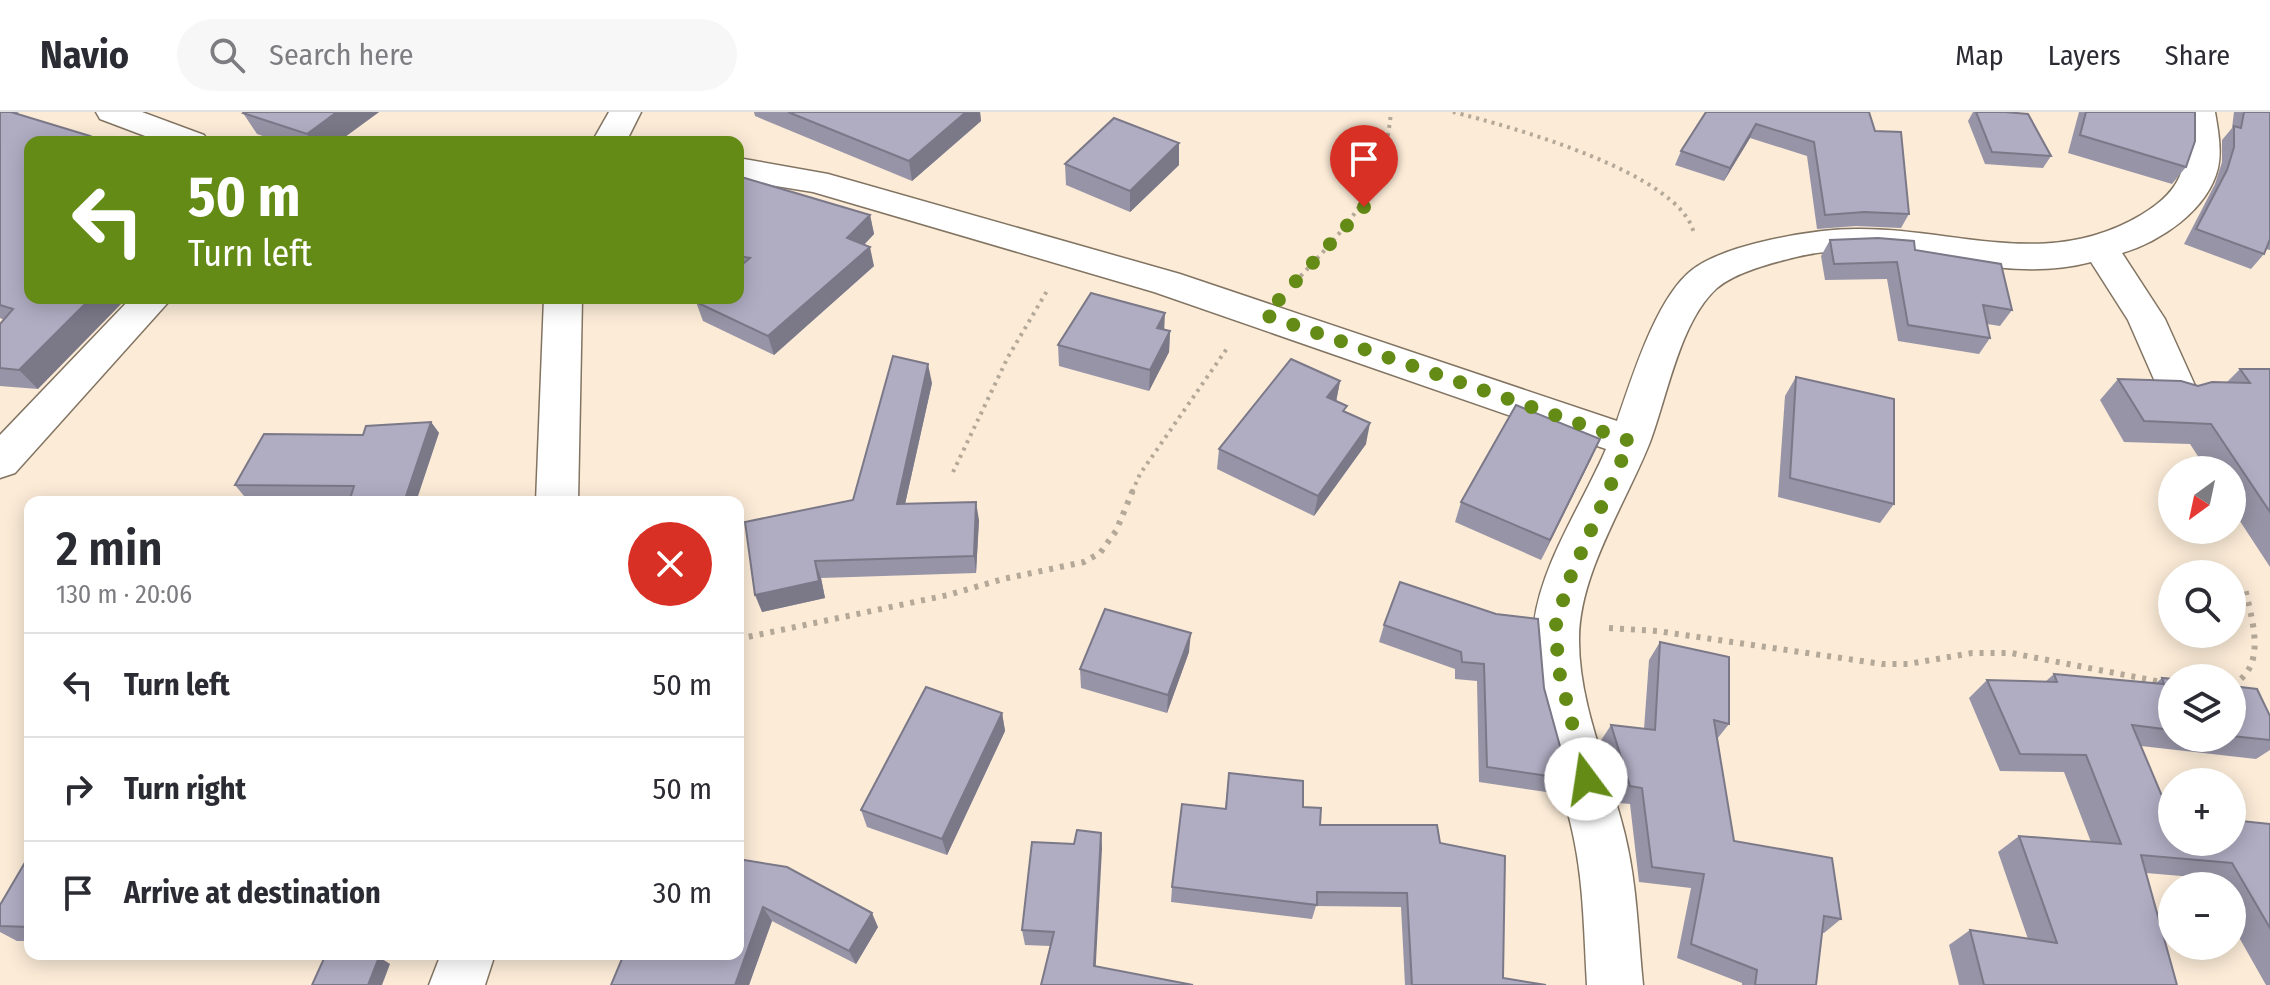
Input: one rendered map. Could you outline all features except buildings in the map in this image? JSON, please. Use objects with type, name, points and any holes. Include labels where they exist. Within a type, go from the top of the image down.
[{"type":"street","points":[[112,112],[176,136]]},
{"type":"street","points":[[612,136],[625,112]]},
{"type":"street","points":[[1615,985],[1611,899],[1600,835],[1558,667],[1556,623],[1570,578],[1630,441],[1677,317],[1705,278],[1760,256],[1816,242],[1862,241],[2023,255],[2100,248],[2127,242],[2186,199],[2200,178],[2205,151],[2199,112]]},
{"type":"street","points":[[744,170],[816,182],[1260,313],[1630,441]]},
{"type":"street","points":[[2100,248],[2146,319],[2177,390]]},
{"type":"street","points":[[0,462],[147,304]]},
{"type":"street","points":[[557,496],[563,304]]},
{"type":"street","points":[[457,985],[466,960]]},
{"type":"path","points":[[744,638],[948,595],[1003,579],[1084,562],[1100,553],[1116,531],[1140,474],[1195,392],[1260,313],[1364,207],[1380,177],[1391,142],[1391,112]]},
{"type":"path","points":[[1453,112],[1565,146],[1616,168],[1664,195],[1689,218],[1705,278]]},
{"type":"path","points":[[953,472],[1031,315],[1070,258]]},
{"type":"path","points":[[2246,593],[2256,645],[2246,675]]},
{"type":"path","points":[[1556,623],[1657,631],[1882,664],[1908,664],[1972,653],[2011,653],[2158,681]]},
{"type":"route","points":[[1364,207],[1265,315],[1630,441],[1570,578],[1556,623],[1558,667],[1586,779]]}]
